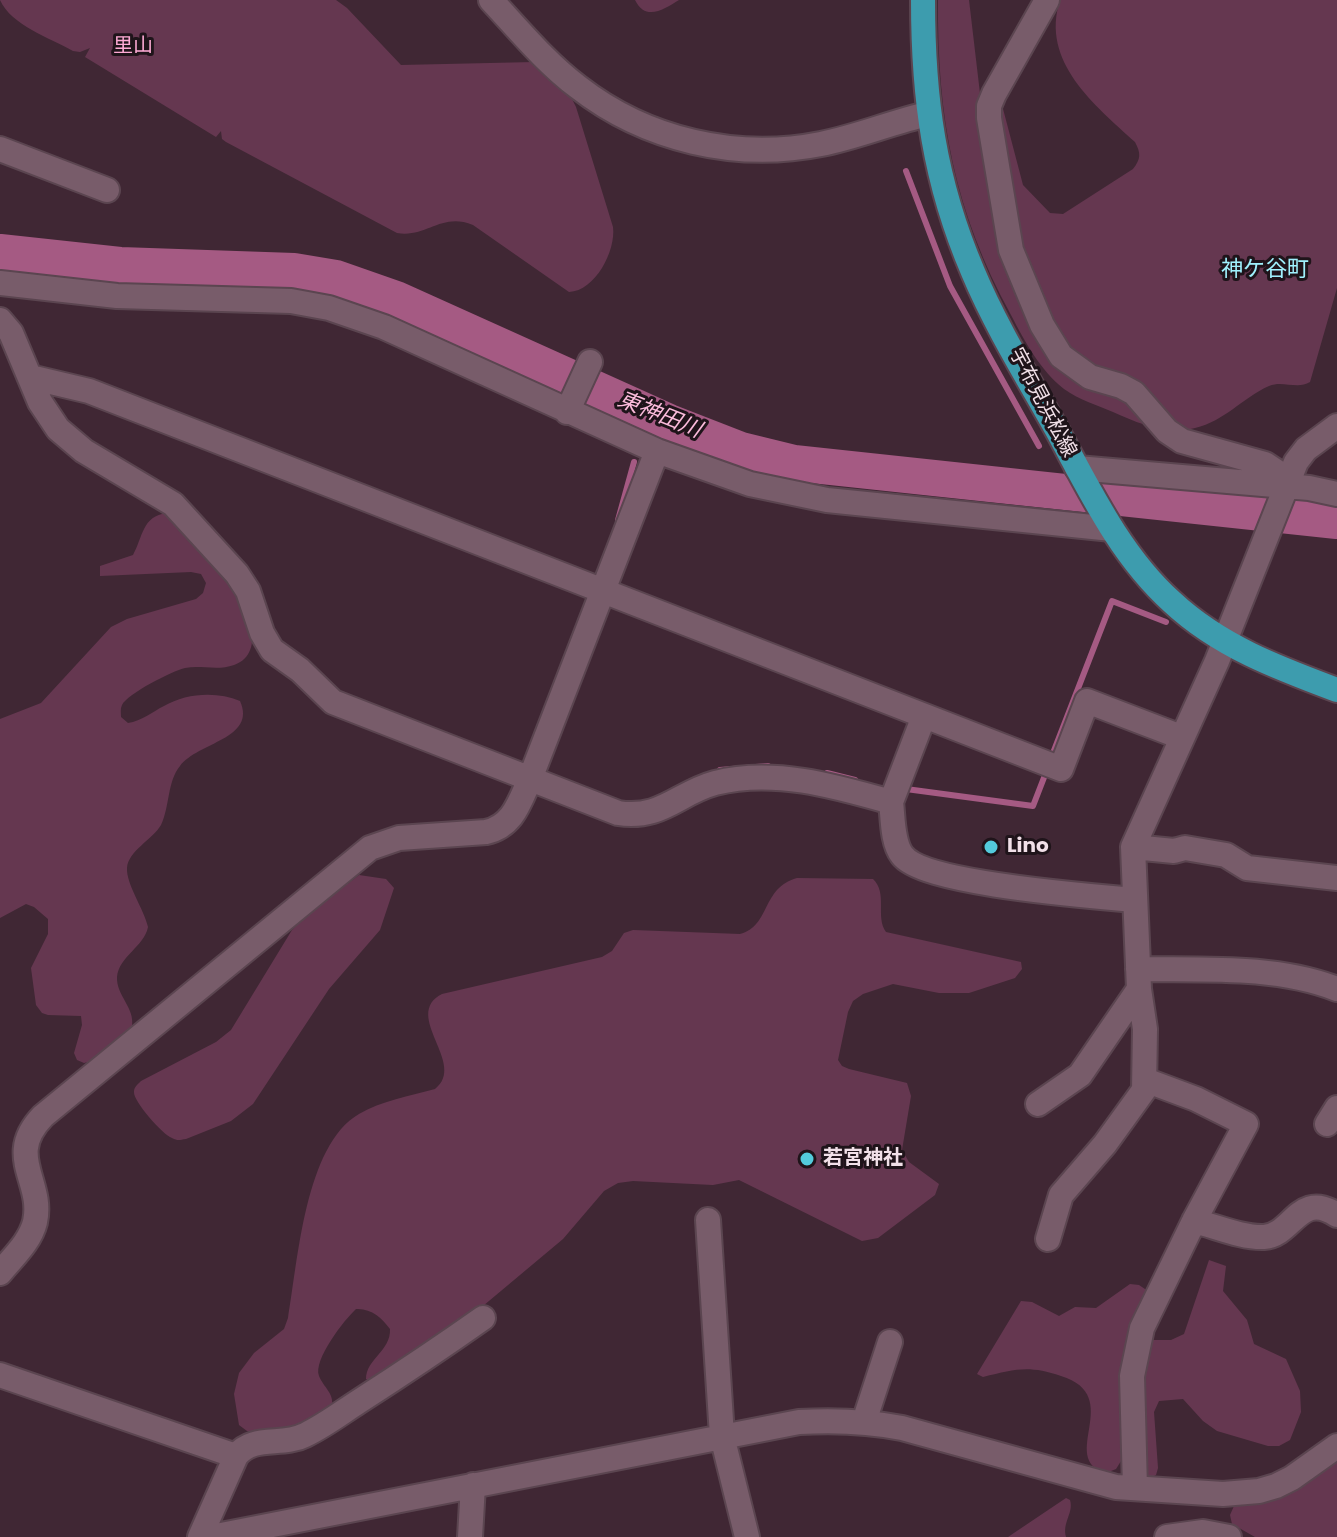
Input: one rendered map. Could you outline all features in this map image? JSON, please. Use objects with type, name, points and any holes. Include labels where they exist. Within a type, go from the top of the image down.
[{"type":"main road","name":"宇布見浜松線","points":[[923,0],[923,68],[928,114],[942,181],[973,273],[1110,525],[1130,557],[1166,596],[1224,641],[1280,668],[1337,690]]},
{"type":"street","points":[[491,0],[577,87],[621,115],[694,143],[745,150],[796,148],[928,114]]},
{"type":"street","points":[[1047,0],[994,94],[989,106],[989,118],[1008,239],[1050,341],[1075,368],[1090,377],[1134,393],[1167,431],[1182,441],[1265,464],[1277,472],[1285,489]]},
{"type":"street","points":[[0,149],[107,190]]},
{"type":"street","points":[[0,283],[117,296],[291,301],[329,308],[384,327],[657,451],[731,479],[798,496],[1110,525]]},
{"type":"street","points":[[0,320],[11,333],[48,417],[70,441],[173,504],[237,574],[248,591],[262,633],[272,650],[306,675],[333,702],[632,816],[660,810],[711,784],[757,777],[829,786],[891,802]]},
{"type":"street","points":[[568,409],[590,362]]},
{"type":"street","points":[[30,377],[89,391],[1061,769],[1087,701],[1181,737]]},
{"type":"street","points":[[1048,1239],[1061,1195],[1140,1098],[1145,1080],[1145,1029],[1139,979],[1133,847],[1224,641],[1296,462],[1306,449],[1337,426]]},
{"type":"street","points":[[0,1273],[32,1233],[36,1203],[25,1152],[27,1138],[43,1116],[370,848],[399,838],[486,832],[499,829],[510,821],[530,779],[657,451]]},
{"type":"street","points":[[1078,470],[1337,494]]},
{"type":"street","points":[[924,716],[891,802],[898,846],[904,858],[915,865],[952,877],[1035,890],[1134,900]]},
{"type":"street","points":[[1133,847],[1174,851],[1185,848],[1226,855],[1247,868],[1337,878]]},
{"type":"street","points":[[1139,979],[1207,970],[1295,977],[1337,989]]},
{"type":"street","points":[[1038,1104],[1080,1075],[1139,979]]},
{"type":"street","points":[[1135,1488],[1132,1401],[1135,1352],[1152,1305],[1246,1124],[1196,1099],[1145,1080]]},
{"type":"street","points":[[1194,1221],[1262,1237],[1281,1230],[1304,1210],[1317,1208],[1337,1215]]},
{"type":"street","points":[[708,1220],[722,1436],[747,1537]]},
{"type":"street","points":[[483,1318],[306,1435],[281,1442],[250,1443],[236,1456],[201,1535],[211,1537],[799,1422],[864,1422],[902,1428],[1116,1487],[1223,1494],[1259,1491],[1292,1478],[1337,1446]]},
{"type":"street","points":[[864,1422],[890,1342]]},
{"type":"street","points":[[0,1375],[236,1456]]},
{"type":"street","points":[[470,1537],[473,1485]]},
{"type":"street","points":[[1167,1537],[1203,1532],[1229,1537]]},
{"type":"green space","name":"里山","points":[[0,0],[336,0],[401,65],[535,62],[570,95],[576,107],[613,227],[607,258],[587,285],[569,292],[473,225],[452,221],[408,234],[397,233],[226,142],[222,139],[221,131],[216,137],[85,57],[90,48],[73,51],[32,30],[13,17]]},
{"type":"green space","points":[[635,0],[679,0],[650,12],[639,7]]},
{"type":"green space","points":[[938,0],[969,0],[983,119],[1002,105],[1023,185],[1050,213],[1063,214],[1133,169],[1139,156],[1135,142],[1088,97],[1064,62],[1056,22],[1060,0],[1337,0],[1337,288],[1310,382],[1269,386],[1206,425],[1174,430],[1153,427],[1123,416],[1076,396],[1055,381],[1034,355],[991,276],[963,200],[953,162],[941,84]]},
{"type":"green space","points":[[167,513],[232,579],[248,613],[252,638],[250,650],[245,659],[234,665],[185,668],[161,678],[126,700],[121,706],[121,717],[128,723],[133,722],[182,698],[202,695],[240,701],[243,714],[233,732],[188,758],[180,766],[173,779],[161,825],[128,862],[129,881],[148,927],[142,940],[122,963],[117,977],[119,990],[131,1013],[132,1026],[92,1061],[84,1063],[77,1060],[74,1053],[82,1025],[81,1016],[48,1015],[36,1005],[31,968],[48,934],[48,919],[26,904],[0,918],[0,719],[41,703],[111,627],[127,619],[196,599],[203,593],[206,583],[201,574],[191,572],[100,576],[100,566],[133,555],[148,523]]},
{"type":"green space","points":[[359,875],[386,879],[394,888],[380,930],[329,989],[253,1104],[231,1121],[186,1139],[177,1140],[168,1136],[138,1103],[134,1092],[136,1086],[216,1042],[231,1030],[292,930]]},
{"type":"green space","points":[[797,878],[873,879],[880,891],[881,919],[886,932],[1021,962],[1022,969],[1015,978],[969,993],[939,993],[893,984],[863,994],[853,1001],[848,1012],[838,1060],[849,1069],[907,1083],[911,1096],[902,1150],[909,1162],[939,1184],[935,1195],[878,1238],[862,1241],[739,1180],[713,1185],[618,1183],[604,1191],[563,1239],[477,1311],[370,1381],[366,1379],[367,1372],[387,1343],[390,1329],[376,1314],[356,1309],[331,1341],[318,1369],[332,1398],[332,1406],[302,1427],[257,1434],[239,1425],[234,1394],[239,1373],[254,1353],[284,1329],[307,1206],[327,1151],[341,1129],[359,1114],[386,1102],[435,1089],[443,1079],[441,1053],[430,1027],[428,1014],[431,1003],[442,994],[602,957],[612,951],[624,933],[633,930],[740,934],[757,923],[777,890]]},
{"type":"green space","points":[[1209,1260],[1226,1266],[1223,1291],[1247,1320],[1254,1344],[1286,1359],[1300,1391],[1301,1412],[1290,1440],[1279,1446],[1268,1446],[1217,1431],[1183,1399],[1159,1401],[1154,1412],[1158,1468],[1156,1475],[1150,1478],[1143,1475],[1138,1401],[1151,1340],[1171,1340],[1184,1334]]},
{"type":"green space","points":[[1130,1284],[1148,1291],[1126,1453],[1116,1469],[1106,1473],[1093,1466],[1087,1455],[1091,1412],[1089,1398],[1080,1385],[1061,1376],[1031,1369],[983,1377],[977,1374],[1021,1301],[1032,1302],[1059,1316],[1075,1307],[1096,1308]]},
{"type":"green space","points":[[1337,1455],[1337,1537],[1255,1537],[1232,1524],[1230,1515],[1234,1506]]},
{"type":"green space","points":[[1066,1498],[1071,1505],[1066,1537],[1008,1537]]},
{"type":"waterway","points":[[906,171],[950,286],[1039,446]]},
{"type":"waterway","name":"東神田川","points":[[0,252],[120,265],[294,271],[336,278],[396,299],[669,422],[741,450],[794,463],[1337,521]]},
{"type":"waterway","points":[[618,520],[634,462]]},
{"type":"waterway","points":[[1035,490],[1036,478]]},
{"type":"waterway","points":[[1053,753],[1112,601],[1166,622]]},
{"type":"waterway","points":[[720,770],[768,766]]},
{"type":"waterway","points":[[827,773],[855,780]]},
{"type":"waterway","points":[[906,789],[1033,806],[1045,775]]},
{"type":"place","name":"Lino","points":[[991,847]]},
{"type":"place","name":"若宮神社","points":[[807,1159]]},
{"type":"district","name":"神ケ谷町","points":[[1265,270]]}]
